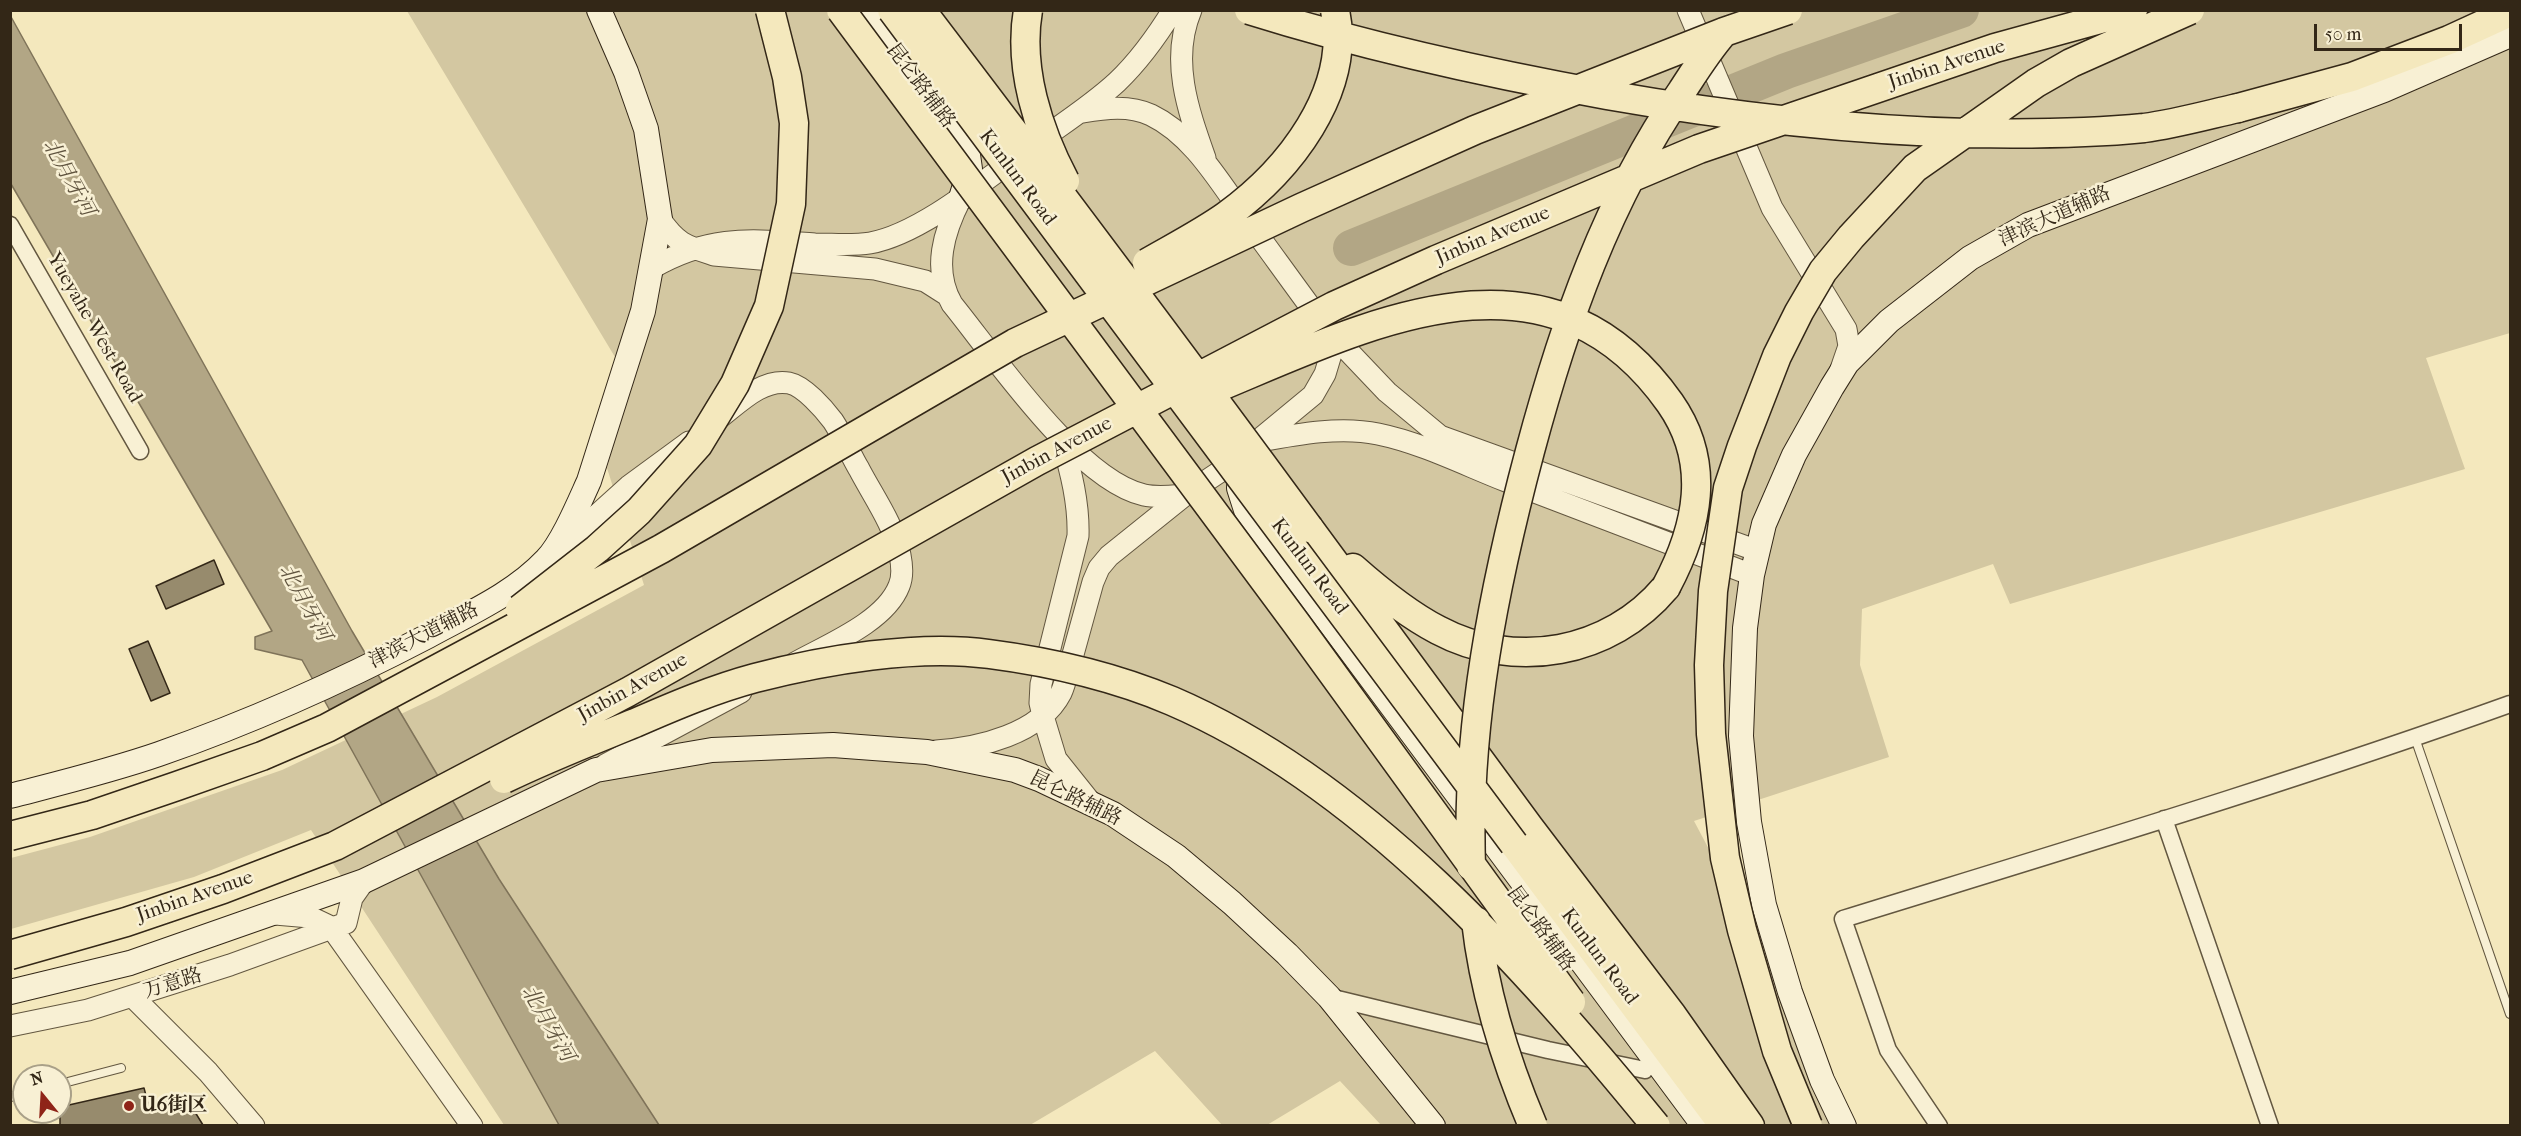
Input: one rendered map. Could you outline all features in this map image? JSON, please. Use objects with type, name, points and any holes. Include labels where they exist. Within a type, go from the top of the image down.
[{"type":"highway","points":[[437,670],[556,582],[639,511],[698,445],[735,384],[769,306],[791,204],[794,123],[787,77],[770,10]]},
{"type":"highway","name":"Kunlun Road","points":[[841,10],[1296,623],[1658,1125]]},
{"type":"highway","name":"Kunlun Road","points":[[892,10],[1724,1125]]},
{"type":"highway","points":[[921,10],[1054,188],[1112,260],[1522,817],[1672,1015],[1750,1125]]},
{"type":"highway","points":[[1028,10],[1025,40],[1026,66],[1048,146],[1063,178],[1112,260]]},
{"type":"highway","points":[[1249,10],[1416,56],[1538,82],[1690,110],[1814,125],[1893,131],[2052,135],[2146,128],[2238,108],[2341,80],[2449,40],[2511,12]]},
{"type":"highway","points":[[10,836],[92,815],[262,756],[327,728],[661,549],[1015,343],[1226,216],[1269,178],[1292,154],[1308,132],[1332,78],[1338,22],[1335,10]]},
{"type":"highway","points":[[1533,1125],[1510,1066],[1485,983],[1472,886],[1470,798],[1476,723],[1500,572],[1548,383],[1590,262],[1621,193],[1658,124],[1713,45],[1744,10]]},
{"type":"highway","points":[[1015,343],[1301,208],[1475,130],[1724,32],[1788,10]]},
{"type":"highway","name":"Jinbin Avenue","points":[[10,955],[180,904],[335,846],[628,692],[1037,461],[1334,306],[1531,219],[1699,149],[1995,48],[2133,10]]},
{"type":"highway","points":[[1808,1125],[1777,1051],[1742,930],[1725,858],[1710,734],[1709,665],[1713,591],[1728,489],[1742,446],[1777,356],[1823,271],[1914,168],[2036,83],[2071,63],[2190,10]]},
{"type":"highway","points":[[1037,461],[1356,332],[1406,316],[1459,305],[1486,303],[1514,305],[1548,312],[1607,339],[1624,352],[1653,380],[1676,410],[1690,446],[1697,475],[1696,501],[1688,540],[1666,587],[1654,602],[1639,615],[1611,632],[1578,646],[1539,653],[1506,652],[1470,644],[1437,630],[1381,593],[1309,528]]},
{"type":"highway","points":[[335,846],[417,819],[536,764],[667,709],[754,678],[850,659],[942,652],[988,654],[1089,673],[1171,701],[1214,721],[1298,772],[1374,828],[1439,886],[1590,1045],[1658,1125]]},
{"type":"main road","points":[[548,559],[589,481],[643,311],[660,219],[646,129],[626,72],[598,10]]},
{"type":"main road","name":"昆仑路辅路","points":[[863,10],[967,148],[970,169],[961,198]]},
{"type":"main road","name":"昆仑路辅路","points":[[874,10],[976,143],[1004,152],[1030,147]]},
{"type":"main road","name":"津滨大道辅路","points":[[1752,575],[1764,524],[1794,455],[1838,378],[1858,351],[1889,321],[1970,258],[2028,225],[2384,90],[2511,35]]},
{"type":"main road","points":[[1257,442],[1246,459],[1239,480],[1246,510],[1704,1125]]},
{"type":"main road","name":"昆仑路辅路","points":[[1185,495],[1217,502],[1236,517],[1686,1125]]},
{"type":"main road","name":"津滨大道辅路","points":[[10,796],[158,755],[292,700],[386,657],[483,606],[518,584],[548,559]]},
{"type":"main road","points":[[1752,575],[1745,628],[1741,736],[1749,822],[1764,905],[1790,992],[1822,1080],[1844,1125]]},
{"type":"main road","name":"昆仑路辅路","points":[[596,770],[712,750],[833,746],[927,752],[1015,770],[1039,778],[1113,814],[1176,856],[1240,911],[1329,997],[1433,1125]]},
{"type":"main road","points":[[10,992],[130,963],[364,881],[596,770]]},
{"type":"street","points":[[652,268],[692,248],[723,241],[848,245],[871,243],[890,238],[961,198],[1030,147],[1083,112],[1138,59],[1156,37],[1173,10]]},
{"type":"street","points":[[1191,10],[1182,47],[1182,77],[1188,109],[1208,167]]},
{"type":"street","points":[[1679,10],[1772,208],[1846,329],[1849,346],[1838,378]]},
{"type":"street","points":[[1688,10],[1701,54]]},
{"type":"street","points":[[1083,112],[1106,108],[1129,109],[1149,114],[1168,125],[1208,167],[1323,324],[1387,392],[1440,436],[1758,551]]},
{"type":"street","points":[[947,296],[942,246],[948,225],[961,198]]},
{"type":"street","points":[[660,219],[672,236],[692,248],[714,255],[875,269],[925,281],[947,296],[1062,441],[1103,474],[1122,486],[1144,495],[1185,495]]},
{"type":"street","name":"Yueyahe West Road","points":[[10,225],[140,451]]},
{"type":"street","points":[[1846,329],[1862,332],[1889,321]]},
{"type":"street","points":[[927,752],[957,750],[1004,737],[1043,716],[1062,692],[1099,568],[1117,547],[1185,495],[1208,481],[1302,405],[1321,384],[1331,354],[1323,324]]},
{"type":"street","points":[[548,559],[629,486],[750,395],[774,382],[791,383],[833,421],[886,520],[900,555],[900,584],[895,595],[881,612],[841,638],[596,770]]},
{"type":"street","points":[[1257,442],[1294,434],[1347,431],[1378,434],[1752,575]]},
{"type":"street","points":[[1062,441],[1075,493],[1078,536],[1041,684],[1040,703],[1056,759],[1092,804]]},
{"type":"street","points":[[1939,1125],[1888,1050],[1843,919],[2164,819],[2415,738],[2511,704]]},
{"type":"street","points":[[2164,819],[2270,1125]]},
{"type":"street","points":[[339,925],[352,898],[364,881]]},
{"type":"street","points":[[272,913],[310,917],[339,925],[484,1125]]},
{"type":"street","points":[[339,925],[472,1125]]},
{"type":"street","name":"万意路","points":[[10,1026],[88,1010],[231,965],[339,925]]},
{"type":"street","points":[[132,996],[208,1072],[254,1125]]},
{"type":"street","points":[[1329,997],[1548,1050],[1645,1070]]},
{"type":"lane","points":[[2415,738],[2511,1014]]},
{"type":"lane","points":[[72,1081],[121,1068]]},
{"type":"shaded area","points":[[407,11],[2510,11],[2510,333],[2426,358],[2465,469],[2010,604],[1993,564],[1862,609],[1860,665],[1889,757],[1694,821],[1855,1125],[1381,1125],[1340,1081],[1267,1125],[1222,1125],[1155,1051],[1030,1125],[504,1125],[311,830],[194,877],[11,929],[11,858],[90,837],[282,770],[437,697],[644,585],[607,468],[630,382]]},
{"type":"water","name":"北月牙河","points":[[10,15],[352,631],[499,879],[659,1125],[559,1125],[302,660],[255,649],[255,637],[272,631],[11,184]]},
{"type":"building","points":[[214,560],[224,584],[166,609],[156,586]]},
{"type":"building","points":[[148,641],[170,693],[151,701],[129,649]]},
{"type":"building","name":"U6街区","points":[[144,1088],[148,1103],[168,1099],[190,1104],[203,1125],[60,1125],[72,1124],[72,1104]]},
{"type":"waterway","points":[[1351,248],[1786,71],[1961,10]]},
{"type":"place","name":"U6街区","points":[[129,1106]]}]
